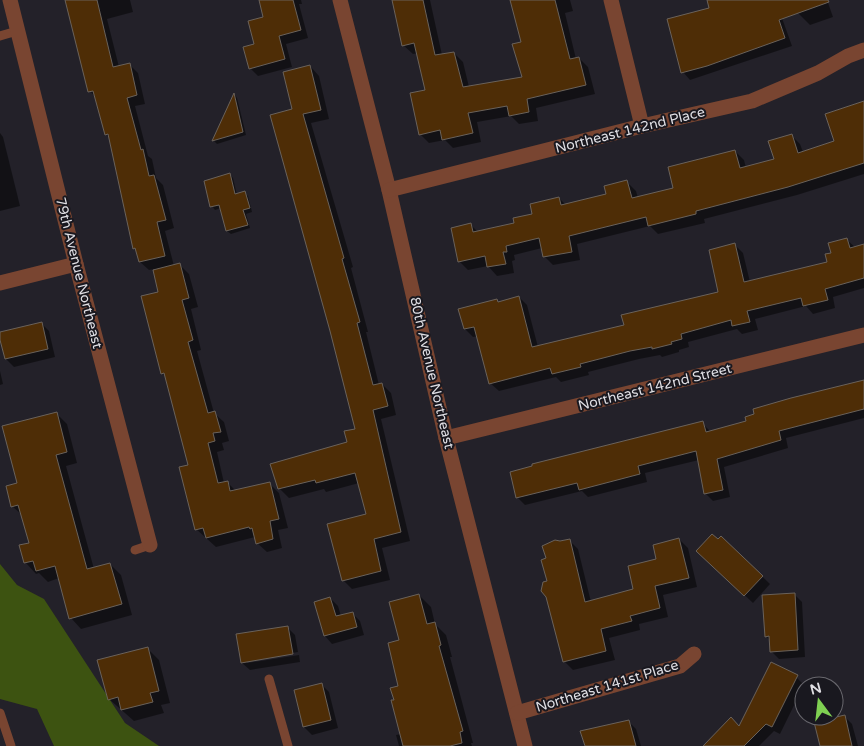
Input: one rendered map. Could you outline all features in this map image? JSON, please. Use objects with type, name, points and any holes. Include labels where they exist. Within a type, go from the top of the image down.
[{"type":"street","name":"79th Avenue Northeast","points":[[10,0],[76,264],[142,547]]},
{"type":"street","name":"80th Avenue Northeast","points":[[340,0],[389,190],[446,438],[525,746]]},
{"type":"street","points":[[611,0],[642,126]]},
{"type":"street","name":"Northeast 142nd Place","points":[[389,190],[642,126],[752,101],[818,73],[848,56],[864,50]]},
{"type":"street","points":[[0,283],[76,264]]},
{"type":"street","name":"Northeast 142nd Street","points":[[446,438],[864,335]]},
{"type":"street","name":"Northeast 141st Place","points":[[517,712],[680,666],[694,654]]},
{"type":"lane","points":[[0,36],[18,31]]},
{"type":"lane","points":[[269,679],[288,746]]},
{"type":"lane","points":[[0,713],[11,746]]},
{"type":"green space","points":[[0,564],[17,585],[44,599],[125,723],[159,746],[54,746],[37,709],[0,699]]},
{"type":"building","points":[[65,0],[97,0],[113,67],[130,63],[137,95],[127,98],[141,150],[143,149],[149,176],[154,175],[166,220],[157,222],[165,256],[139,262],[135,248],[133,249],[108,134],[105,135],[93,91],[88,92]]},
{"type":"building","points":[[259,0],[293,0],[301,30],[279,36],[285,59],[249,69],[243,47],[254,44],[248,21],[263,17]]},
{"type":"building","points":[[392,0],[423,0],[435,55],[454,52],[463,87],[522,77],[512,44],[521,42],[510,0],[555,0],[570,59],[579,57],[586,85],[527,99],[529,112],[509,116],[507,106],[468,113],[473,133],[442,140],[440,130],[419,135],[410,93],[425,90],[414,43],[402,46]]},
{"type":"building","points":[[707,0],[828,0],[829,2],[779,20],[785,38],[707,66],[681,73],[667,19],[709,8]]},
{"type":"building","points":[[310,65],[321,110],[303,114],[344,258],[342,259],[360,322],[357,323],[373,385],[382,383],[388,406],[373,410],[401,532],[374,539],[381,571],[342,581],[327,524],[366,514],[355,473],[316,483],[315,480],[278,489],[270,464],[347,442],[344,431],[355,429],[270,115],[292,109],[283,72]]},
{"type":"building","points":[[234,93],[243,132],[212,141]]},
{"type":"building","points":[[864,101],[864,163],[788,187],[696,211],[696,214],[648,226],[646,217],[569,236],[572,252],[543,257],[539,238],[506,246],[507,252],[503,252],[506,264],[487,267],[485,256],[458,262],[451,228],[471,223],[473,232],[514,223],[513,218],[532,214],[530,204],[559,197],[561,205],[606,194],[604,186],[627,180],[632,198],[673,188],[668,167],[735,150],[740,168],[774,159],[768,141],[792,134],[798,153],[834,141],[825,114]]},
{"type":"building","points":[[230,173],[235,194],[245,191],[250,208],[243,210],[248,225],[226,231],[219,205],[210,207],[204,181]]},
{"type":"building","points":[[847,238],[850,248],[864,244],[864,278],[825,289],[828,300],[803,306],[801,298],[747,311],[750,322],[732,326],[731,320],[681,334],[682,339],[671,342],[672,344],[652,349],[652,347],[630,351],[580,364],[581,367],[552,374],[550,368],[489,384],[474,327],[464,329],[458,309],[497,299],[498,302],[519,296],[532,347],[624,325],[621,315],[718,292],[709,250],[735,243],[744,282],[827,262],[825,254],[831,253],[828,243]]},
{"type":"building","points":[[180,263],[189,298],[182,300],[193,340],[188,342],[208,413],[215,411],[221,432],[213,433],[215,441],[208,443],[218,483],[228,481],[230,491],[270,482],[279,519],[270,521],[273,539],[256,544],[252,528],[250,529],[249,527],[206,538],[203,528],[195,530],[179,467],[188,465],[164,373],[161,374],[141,296],[158,292],[153,270]]},
{"type":"building","points":[[42,322],[48,349],[5,359],[0,332]]},
{"type":"building","points":[[864,380],[864,409],[779,431],[781,440],[717,459],[723,490],[704,494],[696,451],[638,466],[640,474],[579,490],[577,483],[516,498],[510,472],[532,466],[532,464],[703,421],[706,432],[746,421],[745,417],[754,414],[753,409]]},
{"type":"building","points":[[57,412],[67,452],[56,455],[87,569],[110,563],[122,604],[69,619],[55,566],[36,571],[33,561],[24,563],[19,545],[29,543],[18,505],[11,507],[6,486],[17,483],[2,426]]},
{"type":"building","points":[[712,534],[718,539],[721,536],[763,576],[744,596],[696,551]]},
{"type":"building","points":[[679,538],[689,578],[655,586],[660,608],[630,616],[632,621],[601,629],[606,651],[563,662],[546,597],[541,591],[543,582],[547,581],[541,560],[546,558],[542,546],[555,540],[570,539],[585,602],[633,589],[628,566],[656,559],[653,545]]},
{"type":"building","points":[[795,593],[798,650],[770,652],[769,636],[765,637],[762,595]]},
{"type":"building","points":[[419,594],[427,624],[435,622],[441,645],[439,646],[463,731],[460,732],[462,743],[450,746],[403,746],[391,700],[394,700],[390,688],[398,686],[388,643],[399,640],[389,602]]},
{"type":"building","points":[[330,597],[336,616],[353,612],[357,627],[324,636],[314,602]]},
{"type":"building","points":[[288,626],[293,654],[241,663],[236,634]]},
{"type":"building","points":[[148,647],[159,691],[150,693],[153,702],[121,710],[118,697],[108,700],[97,660]]},
{"type":"building","points":[[771,662],[798,675],[794,676],[794,683],[772,727],[766,724],[744,746],[703,746],[731,717],[739,726]]},
{"type":"building","points":[[322,683],[331,720],[303,727],[294,690]]},
{"type":"building","points":[[844,715],[852,746],[820,746],[815,726],[844,726]]},
{"type":"building","points":[[629,720],[636,746],[585,746],[580,731]]}]
